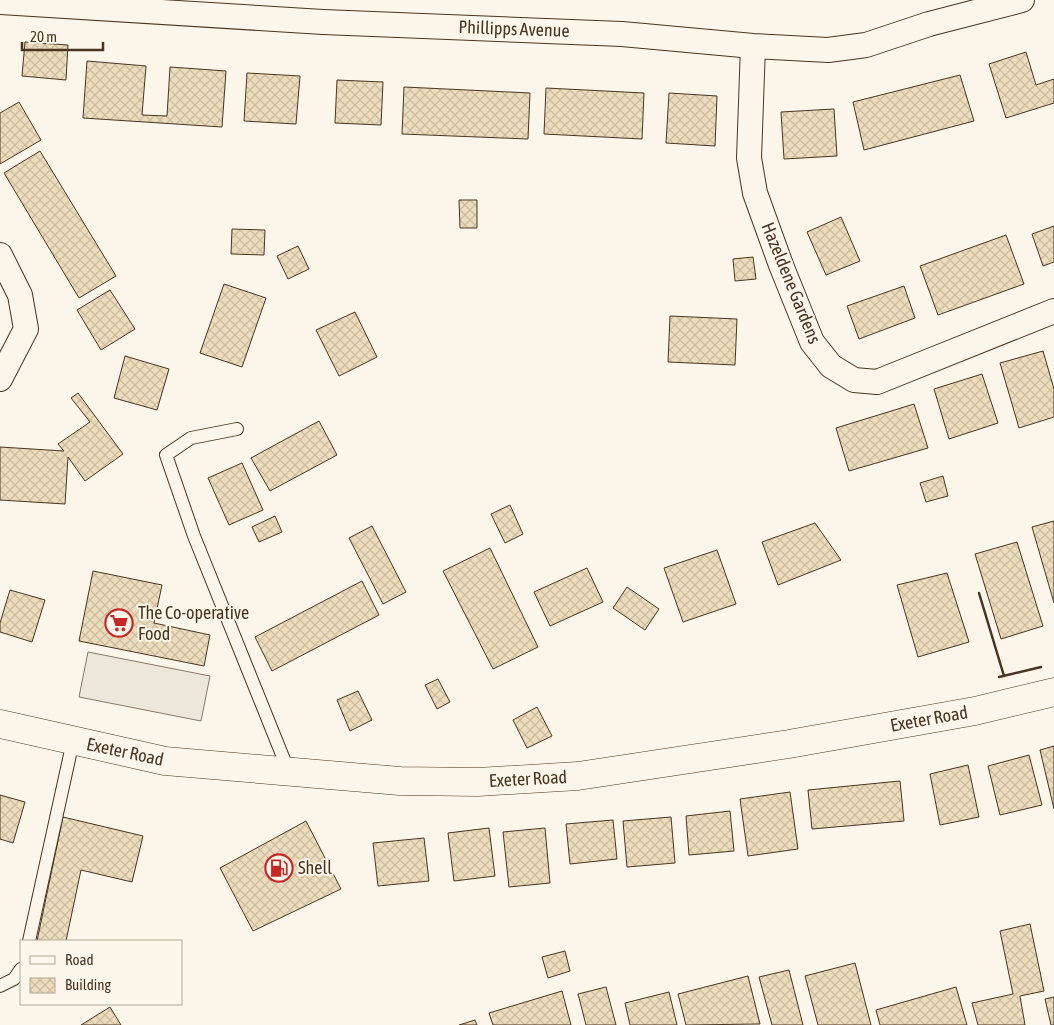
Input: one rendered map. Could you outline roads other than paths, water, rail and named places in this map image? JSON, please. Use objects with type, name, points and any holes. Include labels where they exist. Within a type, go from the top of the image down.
[{"type":"highway","name":"Exeter Road","points":[[0,724],[73,742],[165,761],[400,781],[468,782],[578,776],[798,743],[975,711],[1054,692]]},
{"type":"street","name":"Phillipps Avenue","points":[[0,2],[323,22],[622,34],[754,46],[828,50],[866,45],[929,24],[1022,0]]},
{"type":"street","name":"Hazeldene Gardens","points":[[754,46],[749,158],[755,193],[812,342],[830,366],[854,380],[877,382],[1054,311]]},
{"type":"street","points":[[0,256],[20,295],[26,329],[0,379]]},
{"type":"lane","points":[[237,429],[191,438],[166,455],[198,545],[289,772]]},
{"type":"lane","points":[[29,940],[73,742]]},
{"type":"lane","points":[[0,986],[7,984],[20,970]]},
{"type":"place","name":"The Co-operative Food","points":[[119,623]]},
{"type":"place","name":"Shell","points":[[279,868]]}]
